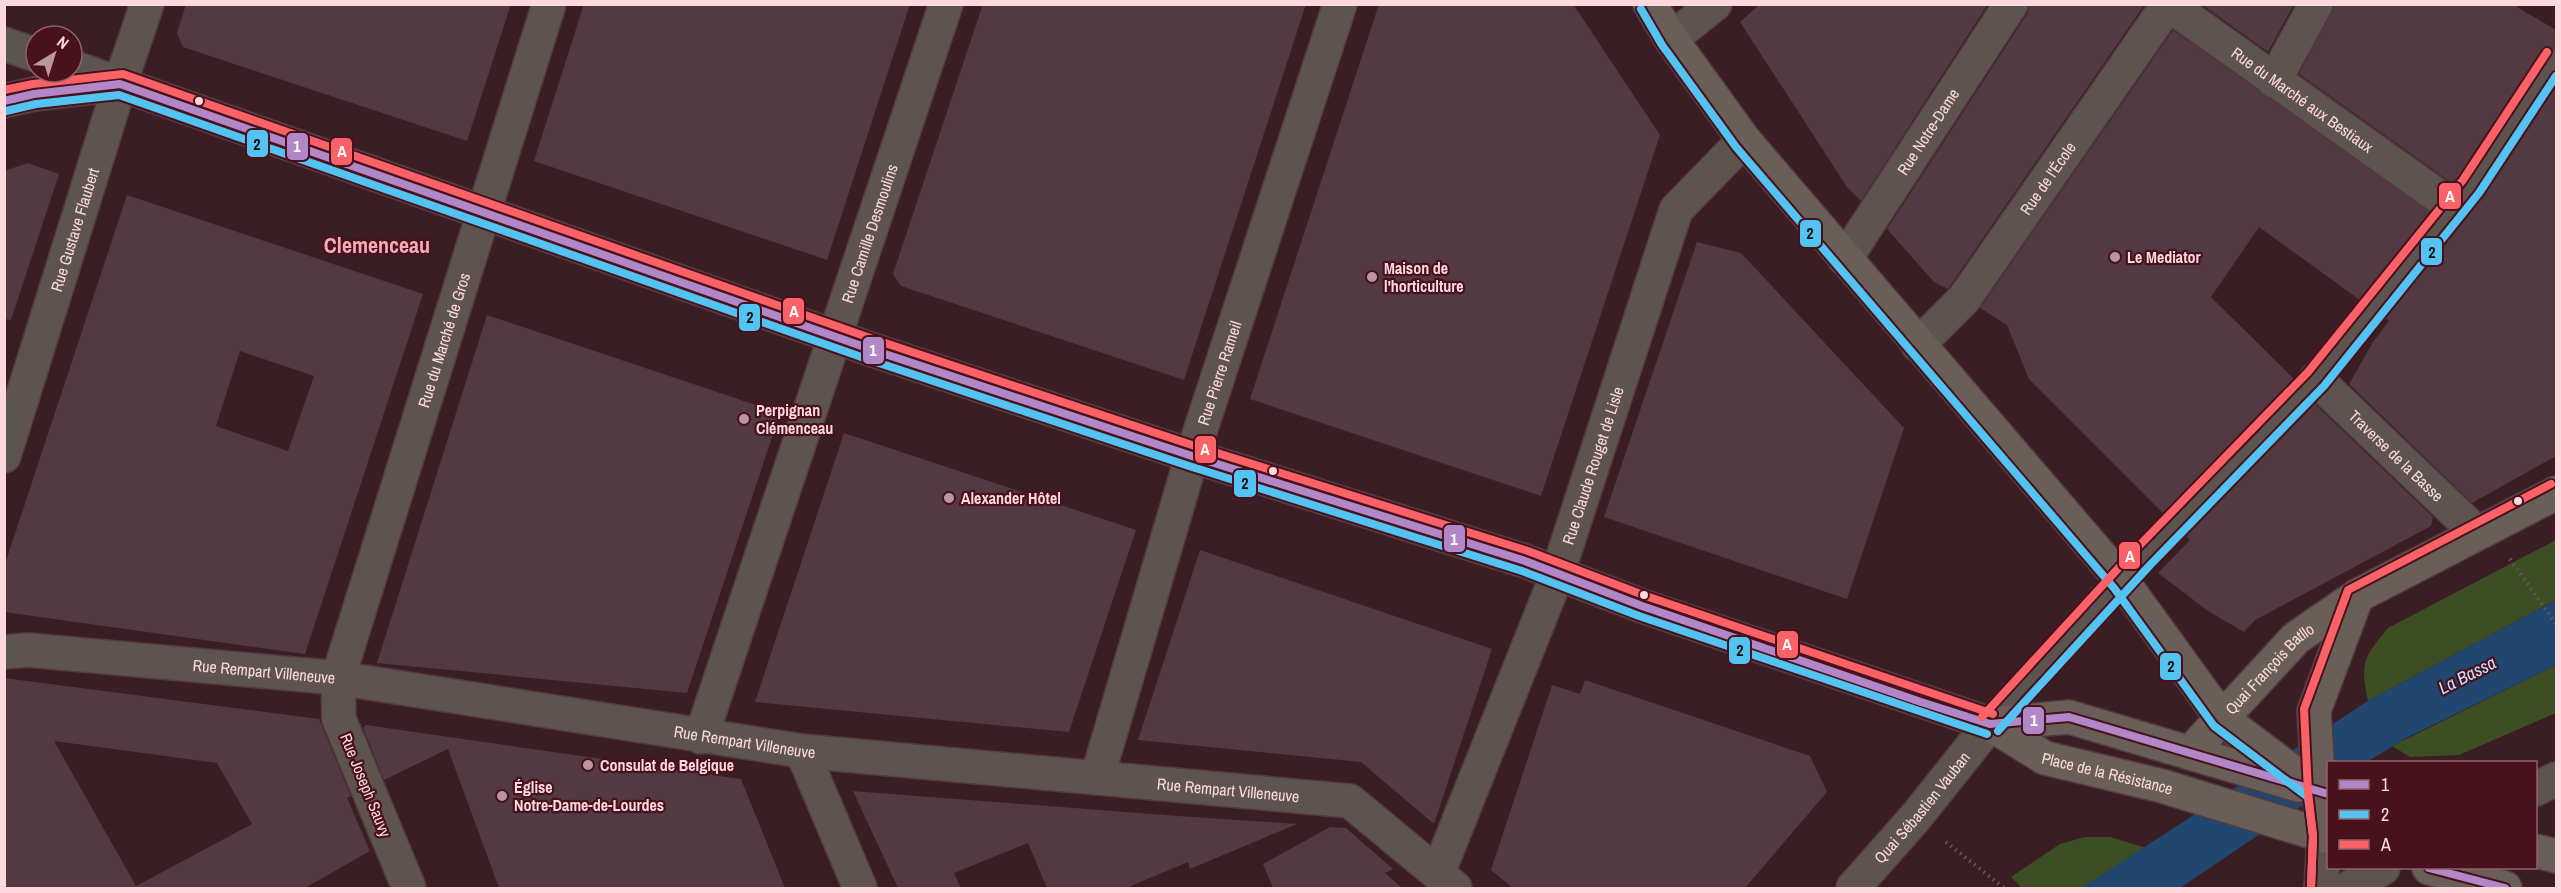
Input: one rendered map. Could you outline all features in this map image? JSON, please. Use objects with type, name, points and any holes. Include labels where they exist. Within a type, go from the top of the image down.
[{"type":"main road","points":[[1650,4],[1671,39],[1744,140],[2122,581],[2243,761],[2326,837]]},
{"type":"main road","points":[[4,102],[34,94],[120,84],[482,214],[833,336],[1192,456],[1525,561],[1557,575],[1990,724],[2068,717],[2190,753],[2243,761],[2323,792],[2326,837]]},
{"type":"main road","name":"Quai François Batllo","points":[[2190,753],[2243,761],[2296,638],[2357,596],[2556,494]]},
{"type":"main road","name":"Quai François Batllo","points":[[2323,792],[2314,711],[2357,596]]},
{"type":"main road","name":"Place de la Résistance","points":[[1990,724],[2045,758],[2206,800],[2243,761]]},
{"type":"main road","points":[[2537,851],[2556,856]]},
{"type":"main road","points":[[2436,869],[2505,888]]},
{"type":"street","name":"Rue Gustave Flaubert","points":[[4,456],[147,4]]},
{"type":"street","name":"Rue du Marché de Gros","points":[[338,678],[549,4]]},
{"type":"street","name":"Rue Camille Desmoulins","points":[[701,737],[833,336],[946,4]]},
{"type":"street","name":"Rue Pierre Rameil","points":[[1097,778],[1192,456],[1340,4]]},
{"type":"street","points":[[1671,39],[1715,4]]},
{"type":"street","name":"Rue Notre-Dame","points":[[1845,259],[2012,4]]},
{"type":"street","points":[[2274,81],[2316,4]]},
{"type":"street","name":"Rue du Marché aux Bestiaux","points":[[2168,5],[2438,196]]},
{"type":"street","name":"Rue de l'École","points":[[1918,345],[1964,299],[2168,5]]},
{"type":"street","points":[[4,44],[24,51]]},
{"type":"street","points":[[84,71],[120,84]]},
{"type":"street","name":"Rue Claude Rouget de Lisle","points":[[1446,881],[1557,575],[1676,210],[1744,140]]},
{"type":"street","name":"Traverse de la Basse","points":[[2316,379],[2477,533]]},
{"type":"street","name":"Rue Rempart Villeneuve","points":[[4,652],[28,650],[338,678],[701,737],[802,751],[1350,801],[1446,881]]},
{"type":"street","name":"Rue Joseph Sauvy","points":[[338,678],[339,719],[409,888]]},
{"type":"street","name":"Quai Sébastien Vauban","points":[[1853,888],[1915,818],[1990,724]]},
{"type":"street","points":[[802,751],[860,888]]},
{"type":"street","points":[[2537,788],[2556,779]]},
{"type":"street","points":[[2321,888],[2326,837]]},
{"type":"street","points":[[2349,888],[2380,869]]},
{"type":"lane","points":[[1990,724],[2122,581],[2316,379],[2471,186],[2556,58]]},
{"type":"path","points":[[2508,555],[2556,624]]},
{"type":"path","points":[[1915,818],[2004,888]]},
{"type":"green space","points":[[2556,540],[2556,600],[2368,701],[2364,678],[2366,662],[2373,647],[2388,628]]},
{"type":"green space","points":[[2556,665],[2556,713],[2459,755],[2410,757],[2392,746]]},
{"type":"green space","points":[[2085,837],[2110,837],[2146,848],[2082,888],[2022,888],[2011,877],[2060,844]]},
{"type":"water","name":"La Bassa","points":[[2556,600],[2556,665],[2406,738],[2369,761],[2327,761],[2327,789],[2180,888],[2082,888],[2368,701]]},
{"type":"building","points":[[186,4],[511,4],[467,141],[183,47],[177,33]]},
{"type":"building","points":[[584,4],[910,4],[827,260],[534,161]]},
{"type":"building","points":[[983,4],[1306,4],[1184,380],[901,286],[893,274]]},
{"type":"building","points":[[1379,4],[1573,4],[1660,135],[1541,496],[1250,399]]},
{"type":"building","points":[[1760,4],[1988,4],[1861,201],[1847,187],[1740,22]]},
{"type":"building","points":[[2030,4],[2145,4],[1948,289],[1934,282],[1887,229],[2027,14]]},
{"type":"building","points":[[2201,4],[2294,4],[2268,52]]},
{"type":"building","points":[[2335,4],[2512,4],[2556,30],[2556,48],[2547,52],[2455,189],[2449,181],[2299,74]]},
{"type":"building","points":[[2173,30],[2435,214],[2364,303],[2259,227],[2211,297],[2298,383],[2167,517],[2029,379],[2007,325],[1980,308]]},
{"type":"building","points":[[2556,76],[2556,456],[2472,503],[2349,384],[2373,342],[2389,321],[2381,315],[2480,192]]},
{"type":"building","points":[[28,163],[59,174],[11,320],[4,319],[4,171]]},
{"type":"building","points":[[127,195],[423,294],[305,654],[4,612],[4,567]],"holes":[[[240,351],[314,376],[288,451],[216,426]]]},
{"type":"building","points":[[1697,242],[1741,253],[1904,428],[1847,599],[1604,517]]},
{"type":"building","points":[[487,315],[780,413],[687,693],[377,663]]},
{"type":"building","points":[[2311,400],[2433,517],[2431,526],[2255,620],[2244,632],[2208,611],[2158,573],[2190,540],[2182,532]]},
{"type":"building","points":[[844,433],[1136,530],[1069,732],[755,702]]},
{"type":"building","points":[[1200,550],[1492,649],[1434,824],[1361,762],[1138,740]]},
{"type":"building","points":[[4,678],[319,719],[351,796],[347,798],[370,851],[305,888],[4,888]],"holes":[[[54,741],[217,763],[252,824],[136,886]]]},
{"type":"building","points":[[1585,680],[1810,756],[1827,792],[1745,888],[1513,888],[1491,870],[1552,685],[1580,694]]},
{"type":"building","points":[[366,725],[741,779],[785,888],[499,888],[448,749],[384,780],[363,728]]},
{"type":"building","points":[[853,791],[1297,824],[1190,869],[1188,862],[1126,888],[1047,888],[1028,843],[954,873],[961,888],[898,888]]},
{"type":"building","points":[[1330,827],[1346,828],[1393,869],[1385,873],[1402,888],[1273,888],[1263,864]]},
{"type":"transit line","name":"2","points":[[1641,9],[1662,45],[1736,147],[2114,588],[2214,726],[2308,797],[2313,836],[2311,887]]},
{"type":"transit line","name":"A","points":[[1982,717],[2135,550],[2308,372],[2463,180],[2547,52]]},
{"type":"transit line","name":"A","points":[[4,90],[33,84],[123,74],[873,339],[1195,446],[1528,551],[1646,596],[1993,714]]},
{"type":"transit line","name":"2","points":[[1998,731],[2151,564],[2324,386],[2479,193],[2556,76]]},
{"type":"transit line","name":"1","points":[[4,101],[34,94],[120,84],[870,349],[1192,456],[1525,561],[1642,606],[1921,702],[1990,724],[2069,717],[2327,794]]},
{"type":"transit line","name":"2","points":[[6,111],[36,104],[119,95],[867,359],[1189,466],[1522,571],[1639,616],[1987,734]]},
{"type":"transit line","name":"A","points":[[2311,887],[2313,836],[2308,792],[2304,709],[2348,590],[2551,484]]},
{"type":"transit line","name":"1","points":[[2433,869],[2505,888]]},
{"type":"place","name":"Le Mediator","points":[[2115,257]]},
{"type":"place","name":"Maison de l'horticulture","points":[[1372,277]]},
{"type":"place","name":"Perpignan Clémenceau","points":[[744,419]]},
{"type":"place","name":"Alexander Hôtel","points":[[949,498]]},
{"type":"place","name":"Consulat de Belgique","points":[[588,765]]},
{"type":"place","name":"Église Notre-Dame-de-Lourdes","points":[[502,796]]},
{"type":"district","name":"Clemenceau","points":[[377,245]]}]
